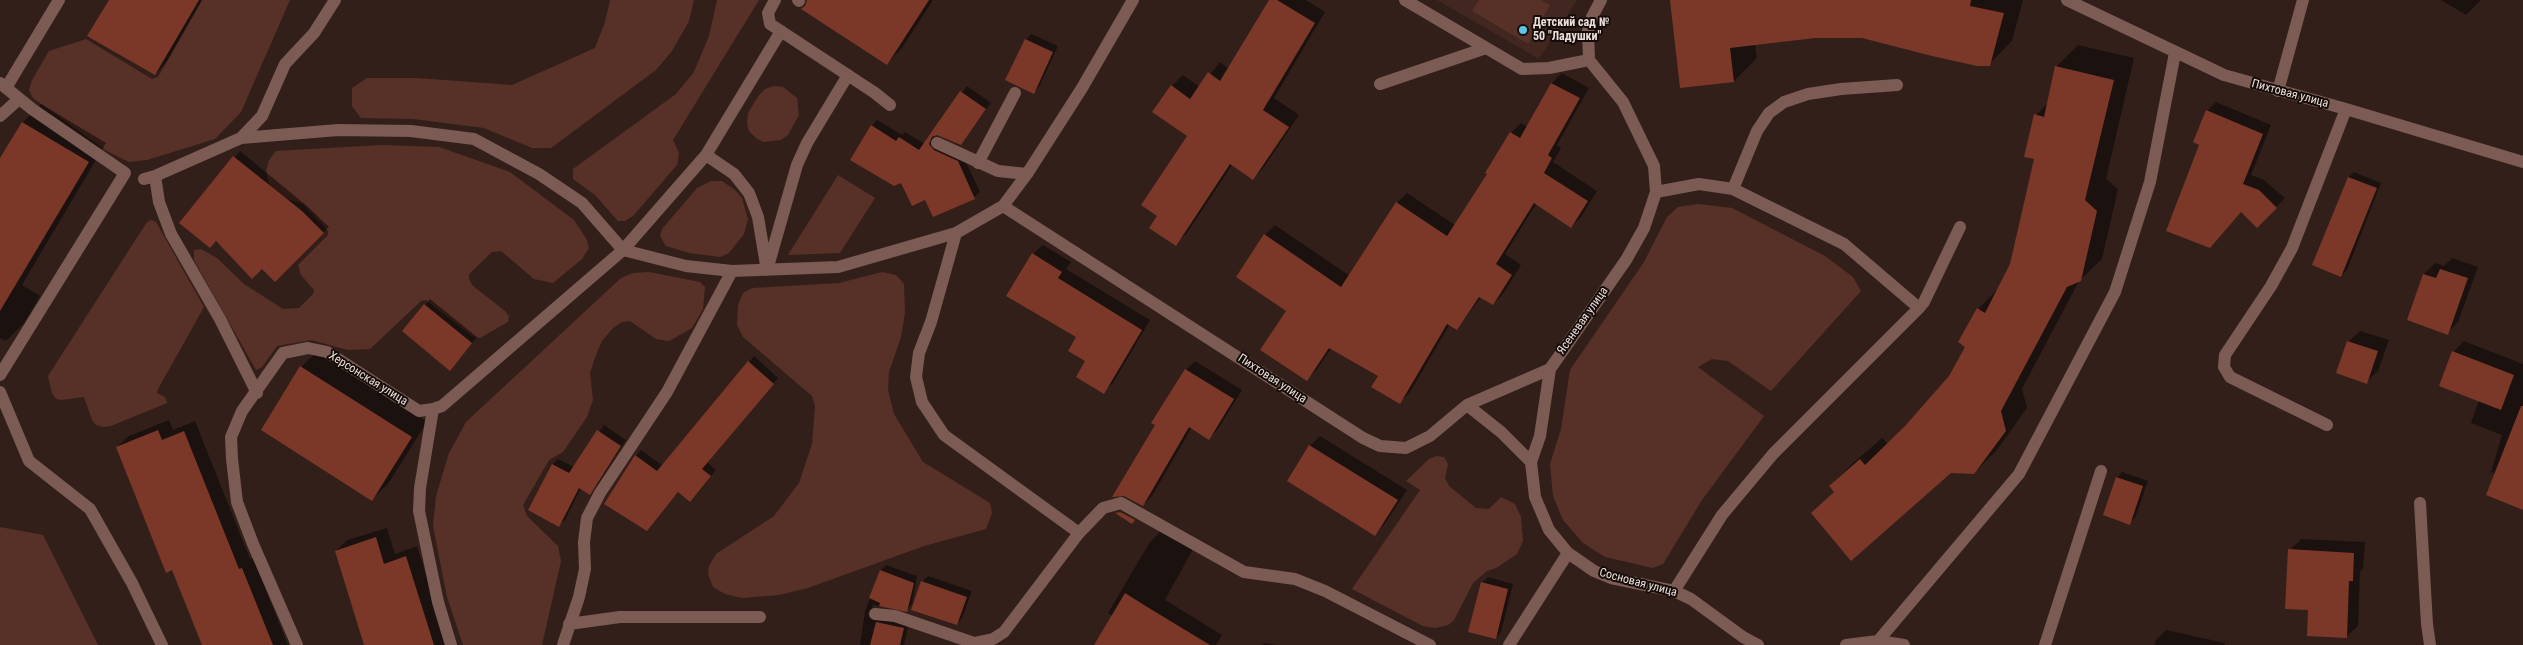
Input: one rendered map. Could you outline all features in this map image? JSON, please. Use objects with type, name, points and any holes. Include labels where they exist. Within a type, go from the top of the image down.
[{"type":"street","points":[[0,375],[125,173],[98,157],[3,86],[59,0]]},
{"type":"street","points":[[241,138],[262,116],[285,64],[314,33],[335,0]]},
{"type":"street","points":[[775,0],[768,13],[770,24],[890,105]]},
{"type":"street","points":[[256,393],[220,319],[171,234],[150,178],[241,138],[347,130],[411,131],[474,139],[539,174],[582,203],[623,250],[686,266],[732,271],[838,267],[956,233],[1003,206],[1027,174],[1082,88],[1133,0]]},
{"type":"street","points":[[1404,0],[1522,69],[1543,69],[1589,60],[1588,31],[1592,17],[1601,0]]},
{"type":"street","name":"Пихтовая улица","points":[[2067,0],[2224,75],[2523,162]]},
{"type":"street","points":[[2278,91],[2303,0]]},
{"type":"street","points":[[451,645],[438,602],[419,511],[420,488],[433,409],[442,406],[514,346],[623,250],[706,155],[781,31]]},
{"type":"street","points":[[1380,84],[1486,48]]},
{"type":"street","points":[[1878,641],[2019,474],[2115,292],[2150,182],[2175,53]]},
{"type":"street","name":"Ясеневая улица","points":[[1568,553],[1548,530],[1540,514],[1535,497],[1532,462],[1540,436],[1550,369],[1626,260],[1644,228],[1656,192],[1654,166],[1623,102],[1589,60]]},
{"type":"street","points":[[767,270],[797,165],[807,143],[848,75]]},
{"type":"street","points":[[1733,190],[1757,131],[1769,113],[1784,102],[1808,94],[1841,89],[1897,85]]},
{"type":"street","points":[[978,163],[1014,94]]},
{"type":"street","points":[[0,116],[19,99]]},
{"type":"street","points":[[2327,424],[2230,376],[2224,367],[2225,355],[2271,286],[2292,248],[2346,109]]},
{"type":"street","points":[[937,143],[998,171],[1027,174]]},
{"type":"street","points":[[706,155],[734,174],[749,193],[758,216],[767,270]]},
{"type":"street","points":[[1656,192],[1699,184],[1733,190],[1844,244],[1918,308]]},
{"type":"street","name":"Пихтовая улица","points":[[1003,206],[1364,438],[1380,446],[1406,448],[1430,436],[1466,405],[1550,369]]},
{"type":"street","points":[[1674,591],[1722,514],[1773,454],[1924,302],[1960,227]]},
{"type":"street","points":[[956,233],[931,322],[919,353],[916,377],[922,402],[944,435],[1079,533]]},
{"type":"street","points":[[563,645],[568,624],[579,597],[585,568],[584,542],[587,518],[600,493],[667,392],[732,271]]},
{"type":"street","name":"Херсонская улица","points":[[297,645],[237,502],[231,437],[242,411],[283,353],[308,348],[327,352],[419,411],[433,409]]},
{"type":"street","points":[[0,392],[29,461],[90,509],[132,583],[162,645]]},
{"type":"street","points":[[1466,405],[1501,432],[1532,462]]},
{"type":"street","points":[[2045,645],[2102,470]]},
{"type":"street","points":[[876,614],[895,616],[974,643],[993,639],[1004,632],[1079,533],[1103,508],[1121,503],[1244,572],[1295,579],[1325,590],[1430,645]]},
{"type":"street","points":[[2420,503],[2427,624],[2430,645]]},
{"type":"street","points":[[1509,645],[1568,553]]},
{"type":"street","name":"Сосновая улица","points":[[1568,553],[1594,571],[1611,578],[1674,591],[1692,598],[1743,637],[1758,645]]},
{"type":"street","points":[[568,624],[620,616],[760,617]]},
{"type":"street","points":[[1846,645],[1878,641],[1904,645]]},
{"type":"shaded area","points":[[202,0],[290,0],[241,112],[215,139],[147,160],[129,162],[105,150],[33,98],[29,90],[32,80],[49,51],[86,39],[152,79],[158,77]]},
{"type":"shaded area","points":[[610,0],[694,0],[689,21],[672,51],[656,70],[551,148],[532,148],[484,128],[413,119],[361,118],[352,106],[352,88],[367,78],[417,78],[512,85],[595,48],[605,22]]},
{"type":"shaded area","points":[[717,0],[759,0],[673,140],[679,153],[677,165],[633,216],[625,221],[618,221],[595,195],[573,179],[573,169],[676,94],[694,72],[709,36]]},
{"type":"shaded area","name":"Детский сад № 50 \"Ладушки\"","points":[[1437,0],[1577,0],[1539,59]]},
{"type":"shaded area","points":[[1479,0],[1541,0],[1550,5],[1528,44],[1472,11]]},
{"type":"shaded area","points":[[774,86],[783,87],[797,98],[799,115],[788,135],[781,140],[763,142],[749,131],[747,123],[748,113],[759,95],[765,89]]},
{"type":"shaded area","points":[[382,145],[439,147],[510,172],[574,220],[586,238],[589,248],[582,259],[553,283],[534,279],[501,251],[492,252],[469,274],[469,279],[473,286],[509,316],[508,322],[480,338],[472,336],[426,300],[421,301],[370,349],[348,350],[311,340],[277,346],[262,367],[256,370],[194,260],[194,250],[201,249],[217,258],[244,284],[283,309],[299,308],[313,294],[314,290],[301,275],[298,265],[328,235],[328,231],[303,204],[278,196],[269,184],[266,171],[269,160],[276,151]]},
{"type":"shaded area","points":[[838,175],[875,198],[840,253],[788,255]]},
{"type":"shaded area","points":[[711,181],[722,181],[735,190],[742,198],[748,219],[744,234],[729,253],[720,257],[689,253],[666,246],[660,236],[662,229],[697,188]]},
{"type":"shaded area","points":[[1698,204],[1732,208],[1825,256],[1853,277],[1861,291],[1771,391],[1728,361],[1712,359],[1698,367],[1764,416],[1702,500],[1663,564],[1653,568],[1605,557],[1583,543],[1563,520],[1553,496],[1550,464],[1561,429],[1570,370],[1644,262],[1667,217],[1678,207]]},
{"type":"shaded area","points":[[151,220],[156,222],[204,307],[158,389],[157,393],[165,397],[167,403],[111,426],[103,427],[96,425],[92,420],[84,397],[56,399],[52,393],[48,376],[147,222]]},
{"type":"shaded area","points":[[649,272],[700,282],[705,287],[703,309],[692,328],[669,341],[656,339],[630,321],[622,322],[613,328],[602,341],[590,373],[593,400],[587,417],[563,452],[549,460],[523,505],[527,516],[558,546],[561,561],[542,645],[463,645],[447,597],[433,526],[436,496],[449,453],[466,422],[621,278],[633,273]]},
{"type":"shaded area","points":[[882,272],[896,275],[904,284],[905,313],[901,337],[889,372],[888,390],[894,414],[923,462],[990,503],[992,513],[986,529],[924,546],[808,588],[779,595],[742,598],[725,594],[713,587],[708,574],[709,566],[716,554],[774,516],[799,483],[812,444],[815,406],[812,396],[743,337],[737,325],[738,305],[743,293],[752,288],[839,283]]},
{"type":"shaded area","points":[[1436,456],[1444,457],[1448,464],[1445,478],[1449,486],[1476,508],[1489,509],[1501,497],[1515,504],[1521,517],[1523,541],[1517,554],[1496,568],[1487,571],[1473,583],[1454,620],[1448,625],[1435,628],[1423,626],[1352,589],[1420,490],[1406,481],[1429,459]]},
{"type":"shaded area","points":[[0,527],[43,535],[98,645],[0,645]]},
{"type":"building","points":[[109,0],[199,0],[155,75],[87,36]]},
{"type":"building","points":[[807,0],[929,0],[887,65],[801,9],[805,6]]},
{"type":"building","points":[[1269,0],[1277,0],[1315,23],[1263,110],[1289,127],[1253,180],[1230,164],[1176,246],[1149,228],[1157,216],[1141,205],[1187,136],[1152,112],[1171,85],[1190,99],[1208,72],[1220,81]]},
{"type":"building","points":[[1670,0],[1971,0],[1970,6],[2004,13],[1990,66],[1977,66],[1862,38],[1815,38],[1730,48],[1734,82],[1680,88]]},
{"type":"building","points":[[1025,39],[1053,52],[1034,94],[1005,80]]},
{"type":"building","points":[[2055,66],[2114,80],[2085,200],[2097,211],[2081,281],[2067,287],[2001,411],[2006,431],[1974,474],[1951,473],[1851,561],[1811,513],[1834,492],[1829,486],[1860,459],[1865,465],[1905,426],[1949,376],[1965,347],[1958,342],[1977,308],[1985,313],[2010,264],[2034,159],[2024,157],[2034,114],[2044,117]]},
{"type":"building","points":[[1551,83],[1580,98],[1548,155],[1552,158],[1544,173],[1588,201],[1571,228],[1534,203],[1496,264],[1512,275],[1493,305],[1479,297],[1457,330],[1447,324],[1400,404],[1371,387],[1378,376],[1329,348],[1307,381],[1260,350],[1286,311],[1236,277],[1264,234],[1341,287],[1396,202],[1447,236],[1487,174],[1485,173],[1510,132],[1520,138]]},
{"type":"building","points":[[960,91],[986,109],[961,145],[937,135],[932,137],[929,144],[934,150],[958,161],[975,199],[933,217],[925,200],[912,206],[901,183],[894,186],[850,160],[871,125],[896,141],[899,137],[919,150]]},
{"type":"building","points":[[2206,110],[2263,134],[2243,184],[2259,190],[2277,208],[2257,228],[2241,212],[2210,248],[2166,231],[2199,145],[2193,142]]},
{"type":"building","points":[[22,122],[89,162],[0,311],[0,158]]},
{"type":"building","points":[[233,156],[302,211],[324,233],[275,282],[262,269],[252,279],[216,241],[210,248],[179,223]]},
{"type":"building","points":[[2348,177],[2377,188],[2341,277],[2312,265]]},
{"type":"building","points":[[1032,253],[1062,272],[1058,278],[1142,330],[1104,394],[1076,377],[1085,361],[1068,351],[1076,337],[1006,296]]},
{"type":"building","points":[[2440,269],[2468,278],[2448,335],[2407,320],[2423,274],[2436,278]]},
{"type":"building","points":[[424,304],[472,343],[450,371],[402,331]]},
{"type":"building","points":[[2347,341],[2378,351],[2367,384],[2336,373]]},
{"type":"building","points":[[2452,351],[2514,375],[2501,410],[2439,386]]},
{"type":"building","points":[[748,361],[774,384],[702,469],[711,476],[690,502],[678,492],[647,531],[604,504],[635,455],[657,471]]},
{"type":"building","points":[[300,366],[412,437],[372,501],[261,430]]},
{"type":"building","points":[[1185,369],[1234,399],[1209,440],[1189,427],[1143,506],[1124,496],[1112,497],[1155,425],[1151,423]]},
{"type":"building","points":[[2521,406],[2523,406],[2523,510],[2486,495]]},
{"type":"building","points":[[158,430],[162,440],[184,431],[239,569],[242,568],[273,645],[202,645],[172,570],[166,573],[116,447]]},
{"type":"building","points":[[597,430],[621,446],[590,495],[579,488],[559,527],[528,510],[552,464],[569,473]]},
{"type":"building","points":[[1309,445],[1398,500],[1375,536],[1287,481]]},
{"type":"building","points":[[2116,477],[2143,486],[2130,525],[2103,515]]},
{"type":"building","points":[[1120,512],[1135,520],[1132,524],[1115,513]]},
{"type":"building","points":[[376,537],[384,564],[406,556],[434,645],[364,645],[335,551]]},
{"type":"building","points":[[2288,549],[2354,553],[2353,581],[2349,581],[2347,638],[2307,636],[2308,610],[2285,609]]},
{"type":"building","points":[[880,570],[914,583],[907,612],[879,606],[880,603],[869,598]]},
{"type":"building","points":[[921,581],[967,597],[957,625],[911,610]]},
{"type":"building","points":[[1481,582],[1508,589],[1496,639],[1468,632]]},
{"type":"building","points":[[1125,593],[1144,605],[1210,645],[1094,645]]},
{"type":"building","points":[[876,622],[904,628],[900,645],[870,645]]},
{"type":"place","name":"Детский сад № 50 \"Ладушки\"","points":[[1523,30]]}]
